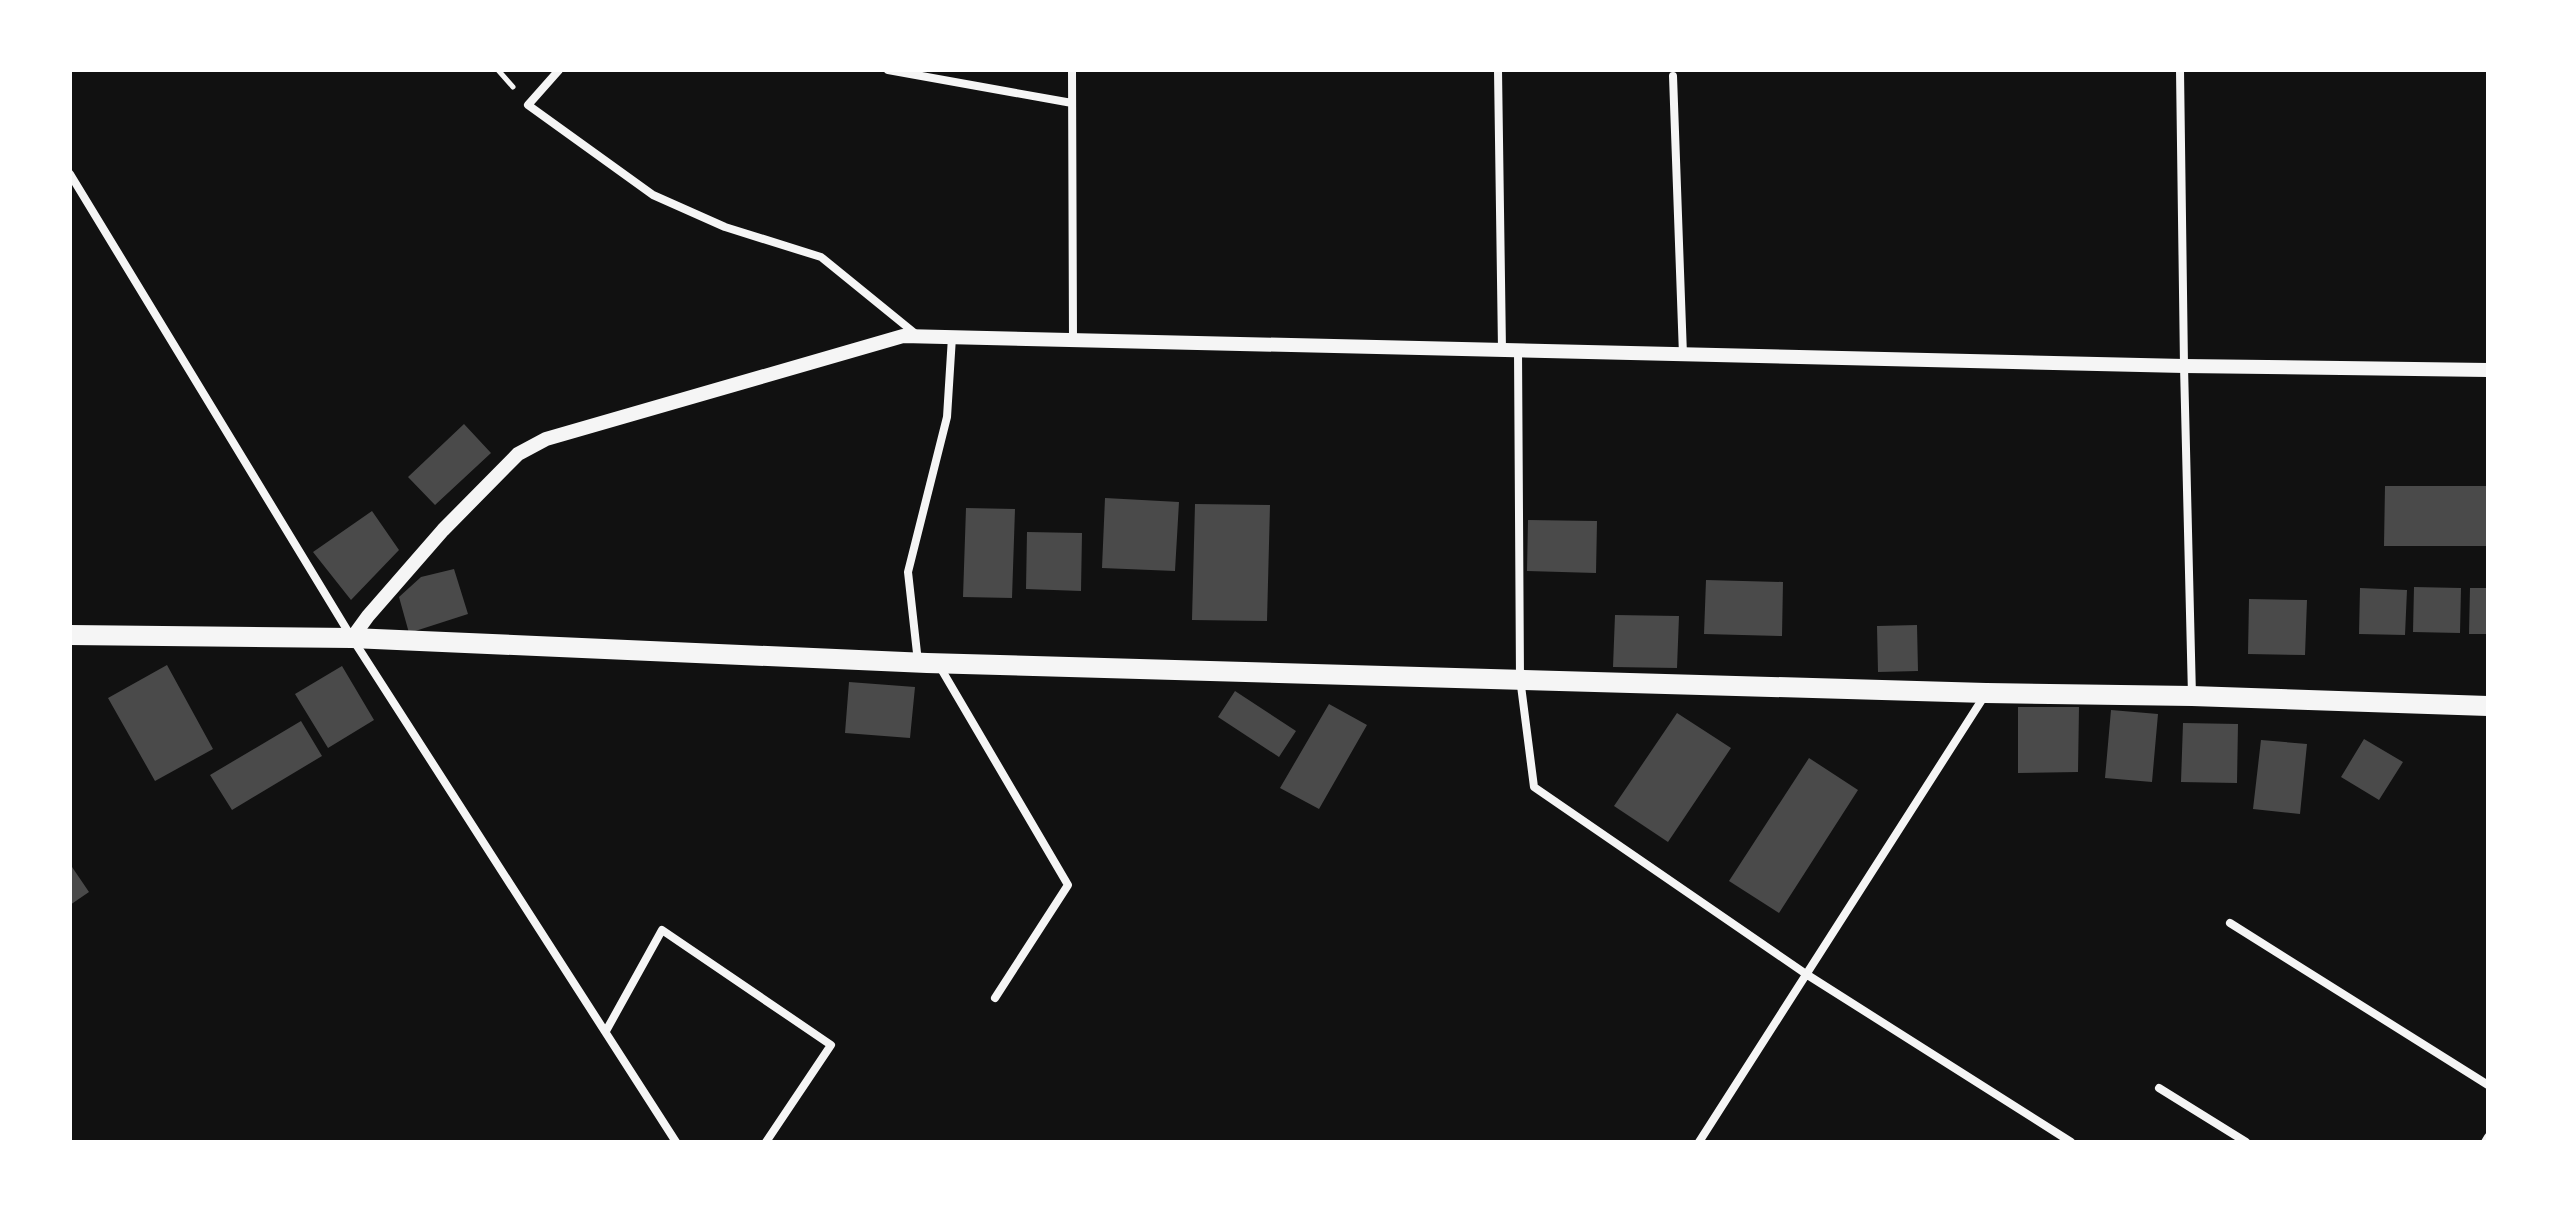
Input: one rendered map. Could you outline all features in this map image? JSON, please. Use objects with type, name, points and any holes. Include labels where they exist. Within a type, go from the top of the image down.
[{"type":"main road","points":[[70,635],[352,638],[928,663],[2488,706]]},
{"type":"street","points":[[559,70],[528,105],[653,195],[725,227],[821,257],[918,336]]},
{"type":"street","points":[[888,70],[1072,103]]},
{"type":"street","points":[[1072,70],[1073,340]]},
{"type":"street","points":[[1498,70],[1502,350]]},
{"type":"street","points":[[2180,70],[2192,696]]},
{"type":"street","points":[[1673,76],[1683,355]]},
{"type":"street","points":[[70,174],[352,638],[676,1142]]},
{"type":"street","points":[[352,638],[454,519],[518,454],[546,439],[903,336],[2184,366],[2488,370]]},
{"type":"street","points":[[952,337],[947,417],[908,572],[928,663],[1068,885],[995,998]]},
{"type":"street","points":[[1518,351],[1520,678],[1534,787],[1806,974],[2071,1142]]},
{"type":"street","points":[[1699,1142],[1986,693]]},
{"type":"street","points":[[2230,923],[2488,1085]]},
{"type":"street","points":[[606,1031],[662,930],[831,1045],[766,1142]]},
{"type":"street","points":[[2159,1088],[2246,1142]]},
{"type":"street","points":[[2485,1142],[2488,1137]]},
{"type":"building","points":[[464,424],[491,453],[435,505],[408,477]]},
{"type":"building","points":[[2385,486],[2488,486],[2488,546],[2384,546]]},
{"type":"building","points":[[1105,498],[1179,502],[1175,571],[1102,568]]},
{"type":"building","points":[[1195,504],[1270,505],[1267,621],[1192,620]]},
{"type":"building","points":[[966,508],[1015,509],[1012,598],[963,597]]},
{"type":"building","points":[[372,511],[399,550],[351,600],[313,552]]},
{"type":"building","points":[[1528,520],[1597,521],[1596,573],[1527,571]]},
{"type":"building","points":[[1027,532],[1082,533],[1081,591],[1026,589]]},
{"type":"building","points":[[454,569],[468,614],[409,633],[399,597],[421,577]]},
{"type":"building","points":[[1706,580],[1783,582],[1782,636],[1704,634]]},
{"type":"building","points":[[2414,587],[2461,588],[2460,633],[2413,632]]},
{"type":"building","points":[[2360,588],[2407,590],[2405,635],[2359,634]]},
{"type":"building","points":[[2470,588],[2488,588],[2488,634],[2469,634]]},
{"type":"building","points":[[2249,599],[2307,600],[2305,655],[2248,654]]},
{"type":"building","points":[[1615,615],[1679,616],[1677,668],[1613,667]]},
{"type":"building","points":[[1917,625],[1918,671],[1878,672],[1877,626]]},
{"type":"building","points":[[167,665],[213,749],[155,781],[108,698]]},
{"type":"building","points":[[342,666],[374,720],[328,748],[295,694]]},
{"type":"building","points":[[849,682],[915,687],[910,738],[845,733]]},
{"type":"building","points":[[1235,691],[1296,731],[1279,757],[1218,717]]},
{"type":"building","points":[[1329,704],[1367,725],[1319,809],[1280,788]]},
{"type":"building","points":[[2018,707],[2079,707],[2078,772],[2018,773]]},
{"type":"building","points":[[2111,710],[2158,714],[2152,782],[2105,778]]},
{"type":"building","points":[[1677,713],[1731,748],[1668,842],[1614,806]]},
{"type":"building","points":[[301,721],[322,756],[232,810],[210,775]]},
{"type":"building","points":[[2183,723],[2238,724],[2237,783],[2181,782]]},
{"type":"building","points":[[2364,739],[2403,762],[2379,800],[2341,777]]},
{"type":"building","points":[[2261,740],[2307,744],[2300,814],[2253,809]]},
{"type":"building","points":[[1809,758],[1858,790],[1779,913],[1729,881]]},
{"type":"building","points":[[70,864],[89,892],[70,905]]}]
